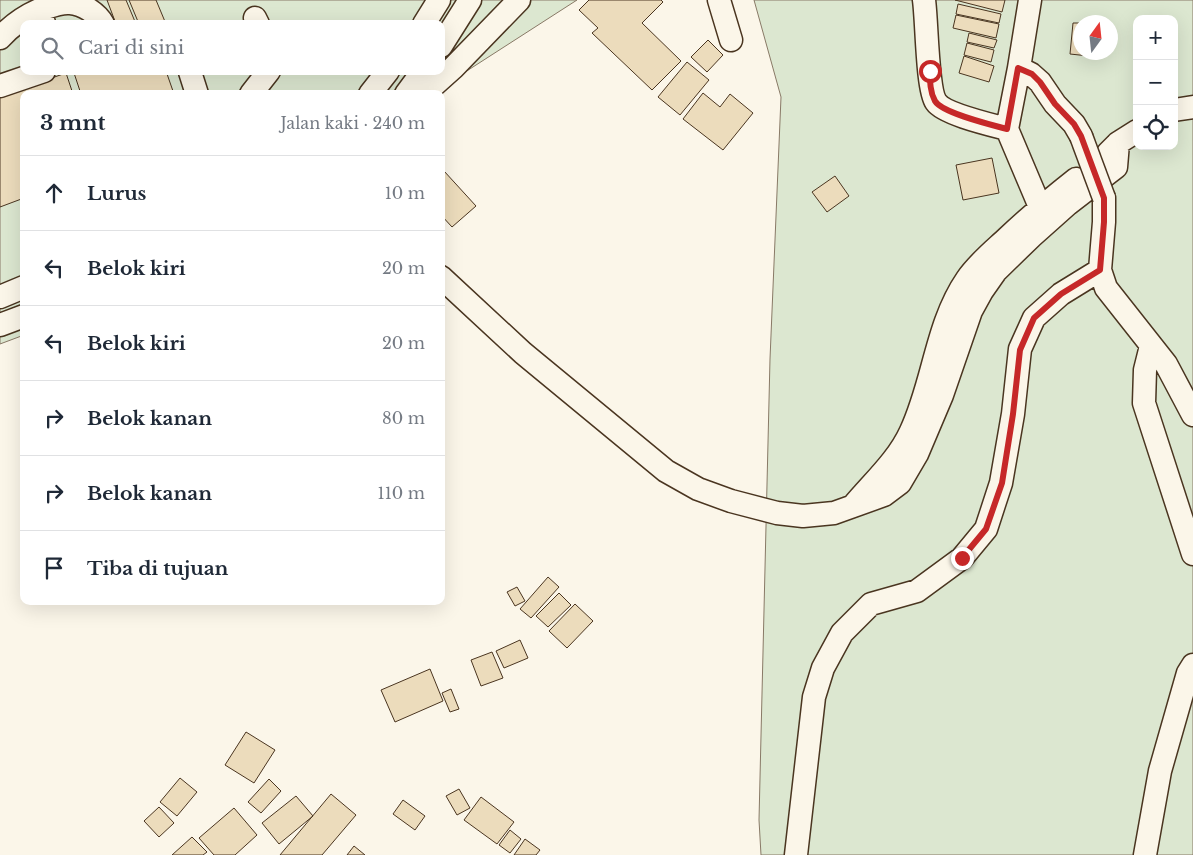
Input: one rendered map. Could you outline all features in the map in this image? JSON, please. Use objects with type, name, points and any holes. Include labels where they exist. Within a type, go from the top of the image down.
[{"type":"street","points":[[426,20],[439,0]]},
{"type":"street","points":[[445,40],[470,0]]},
{"type":"street","points":[[428,90],[453,68],[518,0]]},
{"type":"street","points":[[719,0],[731,40]]},
{"type":"street","points":[[924,0],[930,88],[936,103],[949,111],[1007,129]]},
{"type":"street","points":[[1030,0],[1007,129],[1040,207]]},
{"type":"street","points":[[0,38],[22,18],[42,17],[57,4],[70,3],[83,6],[93,12],[100,20]]},
{"type":"street","points":[[1018,68],[1032,74],[1040,82],[1055,104],[1074,124],[1081,136],[1104,198],[1100,270],[1106,288],[1166,364],[1193,415]]},
{"type":"street","points":[[0,86],[32,75]]},
{"type":"street","points":[[191,75],[196,90]]},
{"type":"street","points":[[254,90],[266,75]]},
{"type":"street","points":[[409,90],[420,75]]},
{"type":"street","points":[[1178,109],[1193,107]]},
{"type":"street","points":[[853,507],[895,457],[910,433],[923,401],[951,308],[968,279],[986,257],[1040,207],[1133,133]]},
{"type":"street","points":[[445,281],[523,354],[666,471],[698,489],[731,501],[776,513],[803,516],[834,513],[884,495],[900,483],[917,454],[942,395],[971,310],[982,291],[996,271],[1031,237],[1068,204],[1116,167],[1118,143]]},
{"type":"street","points":[[796,855],[814,697],[823,668],[842,633],[871,604],[917,592],[962,558],[986,529],[1002,483],[1013,414],[1020,350],[1034,318],[1061,294],[1100,270]]},
{"type":"street","points":[[0,296],[20,288]]},
{"type":"street","points":[[0,325],[20,318]]},
{"type":"street","points":[[1151,346],[1145,370],[1144,403],[1193,554]]},
{"type":"street","points":[[1145,855],[1160,771],[1188,673],[1193,665]]},
{"type":"green space","points":[[0,0],[577,0],[437,90],[20,90],[20,336],[0,344]]},
{"type":"green space","points":[[754,0],[1193,0],[1193,855],[761,855],[759,820],[770,359],[781,97]]},
{"type":"building","points":[[107,0],[126,0],[134,20],[114,20]]},
{"type":"building","points":[[129,0],[156,0],[164,20],[137,20]]},
{"type":"building","points":[[589,0],[661,0],[663,2],[642,23],[681,61],[652,90],[592,33],[598,28],[579,10]]},
{"type":"building","points":[[955,0],[1005,0],[1002,12]]},
{"type":"building","points":[[958,4],[1001,14],[999,23],[956,14]]},
{"type":"building","points":[[956,15],[999,24],[996,38],[953,28]]},
{"type":"building","points":[[1073,23],[1073,54],[1070,54]]},
{"type":"building","points":[[969,33],[997,40],[994,48],[967,42]]},
{"type":"building","points":[[708,40],[723,55],[707,72],[691,57]]},
{"type":"building","points":[[967,43],[994,50],[991,62],[964,55]]},
{"type":"building","points":[[964,56],[994,66],[989,82],[959,73]]},
{"type":"building","points":[[687,62],[709,80],[680,115],[658,97]]},
{"type":"building","points":[[60,75],[67,75],[72,90],[20,90],[20,200],[0,207],[0,96]]},
{"type":"building","points":[[75,75],[167,75],[173,90],[80,90]]},
{"type":"building","points":[[703,93],[720,107],[730,94],[753,113],[723,150],[683,119]]},
{"type":"building","points":[[992,158],[999,193],[963,200],[956,165]]},
{"type":"building","points":[[445,172],[476,206],[452,227],[445,219]]},
{"type":"building","points":[[835,176],[849,196],[827,212],[812,192]]},
{"type":"building","points":[[548,577],[559,587],[531,618],[520,609]]},
{"type":"building","points":[[517,587],[525,601],[515,606],[507,592]]},
{"type":"building","points":[[559,593],[571,605],[548,627],[536,616]]},
{"type":"building","points":[[575,604],[593,621],[567,648],[549,631]]},
{"type":"building","points":[[520,640],[528,658],[504,668],[496,651]]},
{"type":"building","points":[[492,652],[503,678],[481,686],[471,660]]},
{"type":"building","points":[[430,669],[443,701],[395,722],[381,690]]},
{"type":"building","points":[[451,689],[459,709],[450,712],[442,693]]},
{"type":"building","points":[[246,732],[275,750],[254,783],[225,765]]},
{"type":"building","points":[[180,778],[197,792],[177,816],[160,802]]},
{"type":"building","points":[[269,779],[281,791],[261,813],[248,802]]},
{"type":"building","points":[[459,789],[470,808],[457,815],[446,796]]},
{"type":"building","points":[[331,794],[356,815],[322,855],[280,855]]},
{"type":"building","points":[[296,796],[313,816],[279,844],[262,823]]},
{"type":"building","points":[[481,797],[514,822],[497,844],[464,820]]},
{"type":"building","points":[[403,800],[425,816],[415,830],[393,814]]},
{"type":"building","points":[[159,807],[174,823],[159,837],[144,821]]},
{"type":"building","points":[[234,808],[257,835],[235,855],[214,855],[199,838]]},
{"type":"building","points":[[510,830],[521,839],[510,853],[499,845]]},
{"type":"building","points":[[192,837],[207,852],[203,855],[172,855]]},
{"type":"building","points":[[525,839],[540,850],[536,855],[514,855]]},
{"type":"building","points":[[354,846],[365,855],[347,855]]},
{"type":"route","points":[[930,71],[930,88],[936,103],[961,116],[1007,129],[1018,68],[1032,74],[1055,104],[1074,124],[1081,136],[1104,198],[1100,270],[1061,294],[1034,318],[1020,350],[1013,414],[1002,483],[986,529],[962,558]]}]
